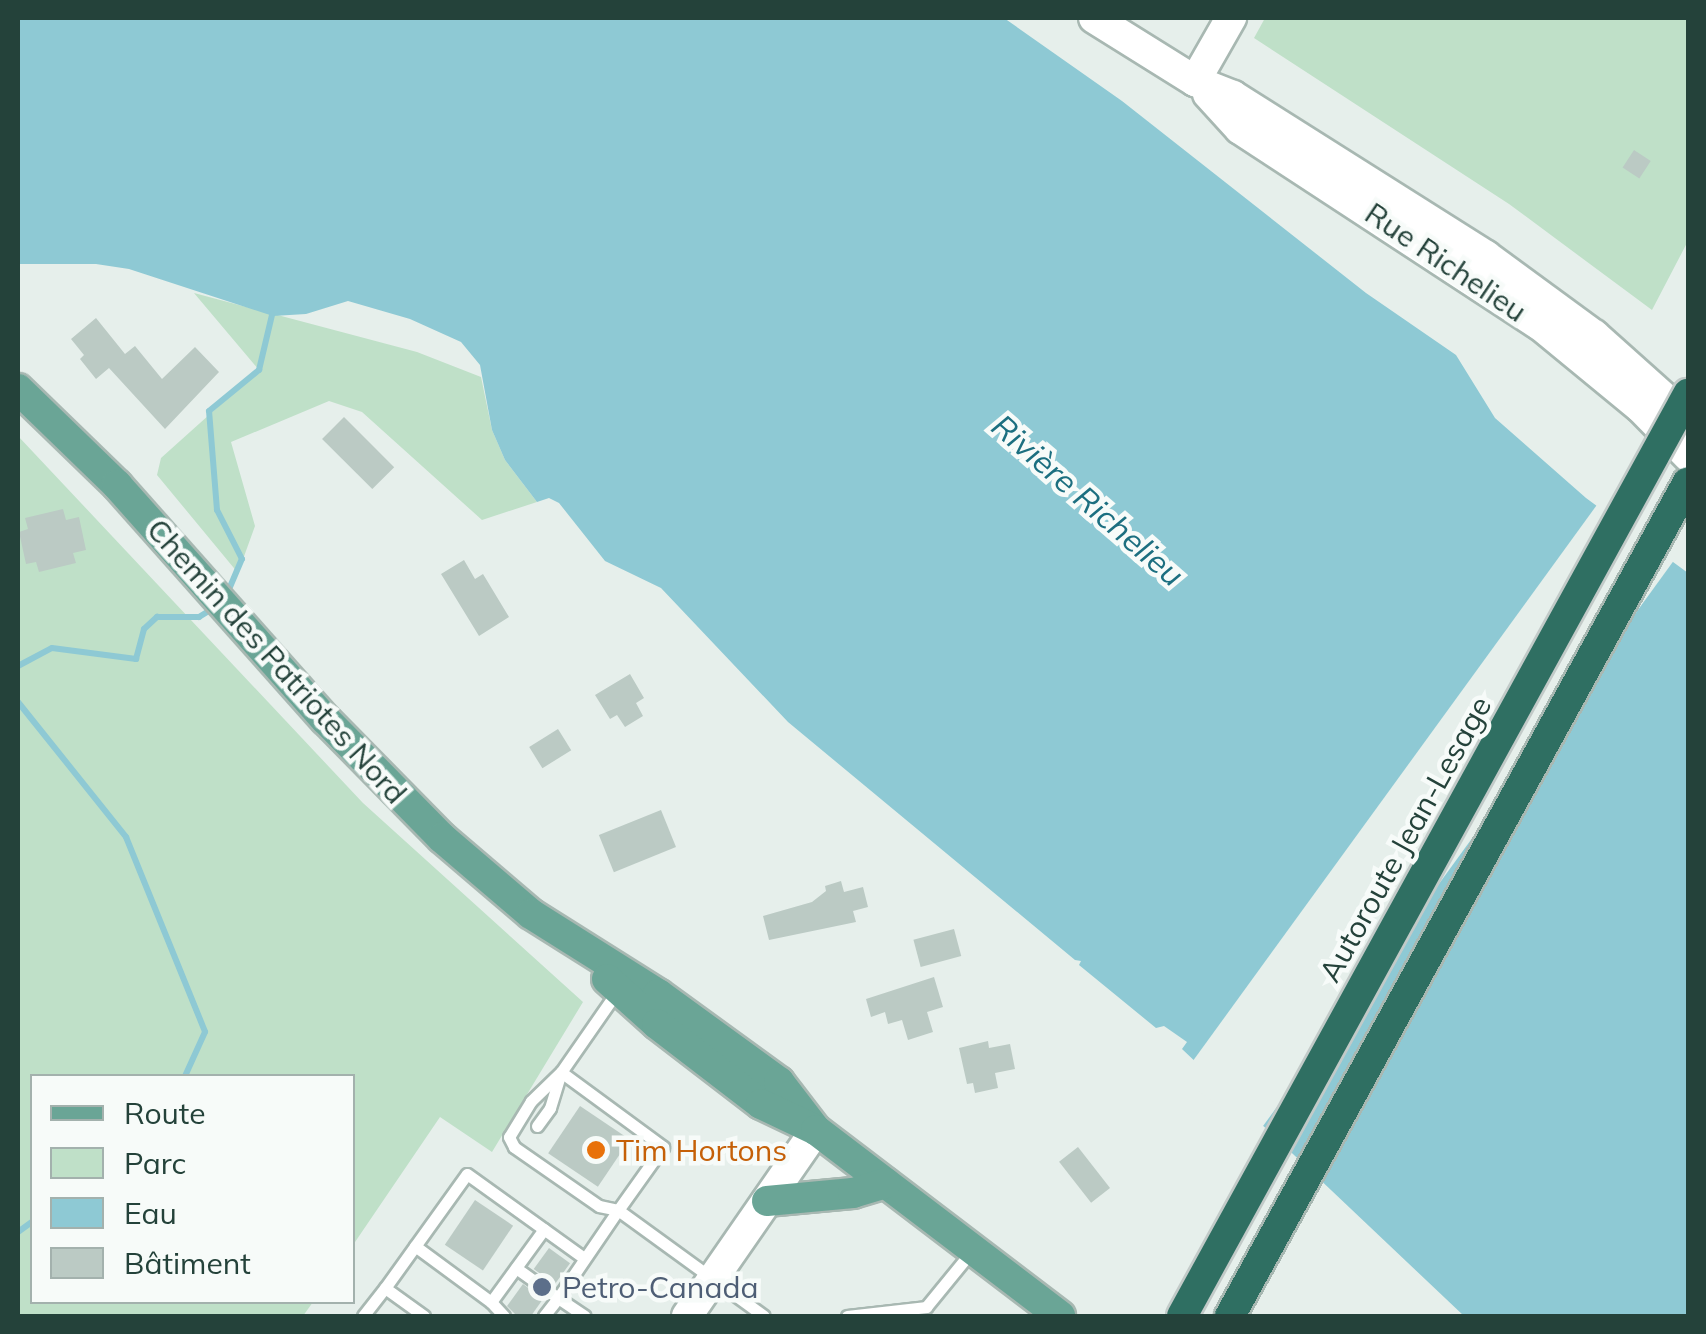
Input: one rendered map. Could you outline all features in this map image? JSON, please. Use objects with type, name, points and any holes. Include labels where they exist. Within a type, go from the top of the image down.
[{"type":"highway","name":"Autoroute Jean-Lesage","points":[[1182,1316],[1688,394]]},
{"type":"highway","points":[[1230,1316],[1688,482]]},
{"type":"main road","name":"Rue Richelieu","points":[[1094,18],[1195,81],[1233,96],[1486,256],[1594,335],[1688,419]]},
{"type":"main road","points":[[1195,81],[1231,18]]},
{"type":"main road","name":"Rue Richelieu","points":[[1195,81],[1240,129],[1540,324],[1620,389],[1688,456]]},
{"type":"main road","name":"Chemin des Patriotes Nord","points":[[18,389],[117,485],[395,793],[460,854],[624,982],[779,1082],[816,1130],[1060,1316]]},
{"type":"main road","points":[[687,1316],[816,1130]]},
{"type":"main road","points":[[767,1201],[853,1193],[885,1183]]},
{"type":"lane","points":[[624,982],[561,1072],[531,1101],[509,1141],[598,1206],[618,1210],[764,1316]]},
{"type":"lane","points":[[538,1126],[550,1108],[561,1072]]},
{"type":"lane","points":[[544,1316],[664,1146],[561,1072]]},
{"type":"lane","points":[[364,1316],[467,1174],[584,1258]]},
{"type":"lane","points":[[492,1302],[544,1230]]},
{"type":"lane","points":[[415,1246],[492,1302],[504,1316]]},
{"type":"lane","points":[[848,1316],[926,1306],[972,1250]]},
{"type":"lane","points":[[516,1268],[584,1316]]},
{"type":"lane","points":[[384,1288],[424,1316]]},
{"type":"green space","points":[[1265,18],[1688,18],[1688,241],[1652,310],[1509,204],[1254,38]]},
{"type":"green space","points":[[194,293],[417,352],[481,377],[492,430],[505,460],[537,502],[482,520],[362,412],[329,401],[231,442],[255,526],[238,573],[157,475],[161,458],[259,370]]},
{"type":"green space","points":[[18,436],[363,803],[583,1002],[492,1152],[440,1117],[355,1242],[355,1074],[30,1074],[30,1304],[312,1304],[303,1316],[18,1316]]},
{"type":"water","name":"Rivière Richelieu","points":[[18,18],[1004,18],[1122,101],[1366,293],[1456,355],[1495,418],[1586,498],[1688,573],[1688,1316],[1464,1316],[1182,1049],[1187,1042],[1164,1026],[1156,1028],[1079,965],[1081,961],[1075,960],[788,722],[661,588],[605,561],[559,503],[549,498],[537,502],[505,460],[492,430],[480,365],[461,342],[410,319],[348,301],[306,314],[273,316],[129,269],[96,264],[18,264]]},
{"type":"pier","points":[[1599,502],[1676,558],[1257,1134],[1180,1078]]},
{"type":"building","points":[[1634,150],[1651,161],[1639,179],[1623,168]]},
{"type":"building","points":[[96,318],[125,354],[135,346],[162,379],[195,347],[219,372],[165,429],[109,368],[96,379],[80,359],[84,355],[71,339]]},
{"type":"building","points":[[344,417],[394,467],[372,489],[322,439]]},
{"type":"building","points":[[63,509],[66,520],[79,517],[86,550],[73,553],[76,563],[39,572],[36,562],[26,564],[19,532],[28,529],[25,518]]},
{"type":"building","points":[[464,560],[475,579],[483,574],[509,617],[479,636],[441,574]]},
{"type":"building","points":[[630,674],[644,698],[636,703],[643,716],[625,727],[617,715],[610,719],[595,695]]},
{"type":"building","points":[[558,729],[571,750],[542,768],[529,747]]},
{"type":"building","points":[[661,810],[676,847],[614,872],[599,835]]},
{"type":"building","points":[[841,881],[844,892],[863,887],[868,907],[853,911],[856,922],[769,940],[763,916],[812,902],[826,891],[825,886]]},
{"type":"building","points":[[954,929],[961,956],[921,967],[913,940]]},
{"type":"building","points":[[934,977],[943,1007],[927,1012],[933,1032],[908,1040],[902,1020],[888,1024],[885,1012],[871,1017],[866,999]]},
{"type":"building","points":[[988,1041],[989,1048],[1010,1044],[1015,1069],[995,1073],[998,1088],[975,1093],[973,1083],[967,1084],[959,1048]]},
{"type":"building","points":[[580,1106],[630,1140],[598,1187],[548,1153]]},
{"type":"building","points":[[1078,1147],[1110,1188],[1091,1203],[1059,1162]]},
{"type":"building","points":[[475,1200],[513,1226],[483,1270],[445,1245]]},
{"type":"building","points":[[549,1248],[570,1263],[555,1284],[534,1269]]},
{"type":"building","points":[[523,1284],[543,1299],[531,1316],[517,1316],[507,1306]]},
{"type":"waterway","points":[[227,594],[242,559],[217,510],[209,411],[259,370],[272,315]]},
{"type":"waterway","points":[[18,666],[52,648],[136,659],[144,629],[157,617],[199,617],[215,607]]},
{"type":"waterway","points":[[18,702],[126,837],[205,1032],[186,1074]]},
{"type":"waterway","points":[[18,1232],[30,1223]]},
{"type":"place","name":"Tim Hortons","points":[[596,1150]]},
{"type":"place","name":"Petro-Canada","points":[[542,1287]]}]
